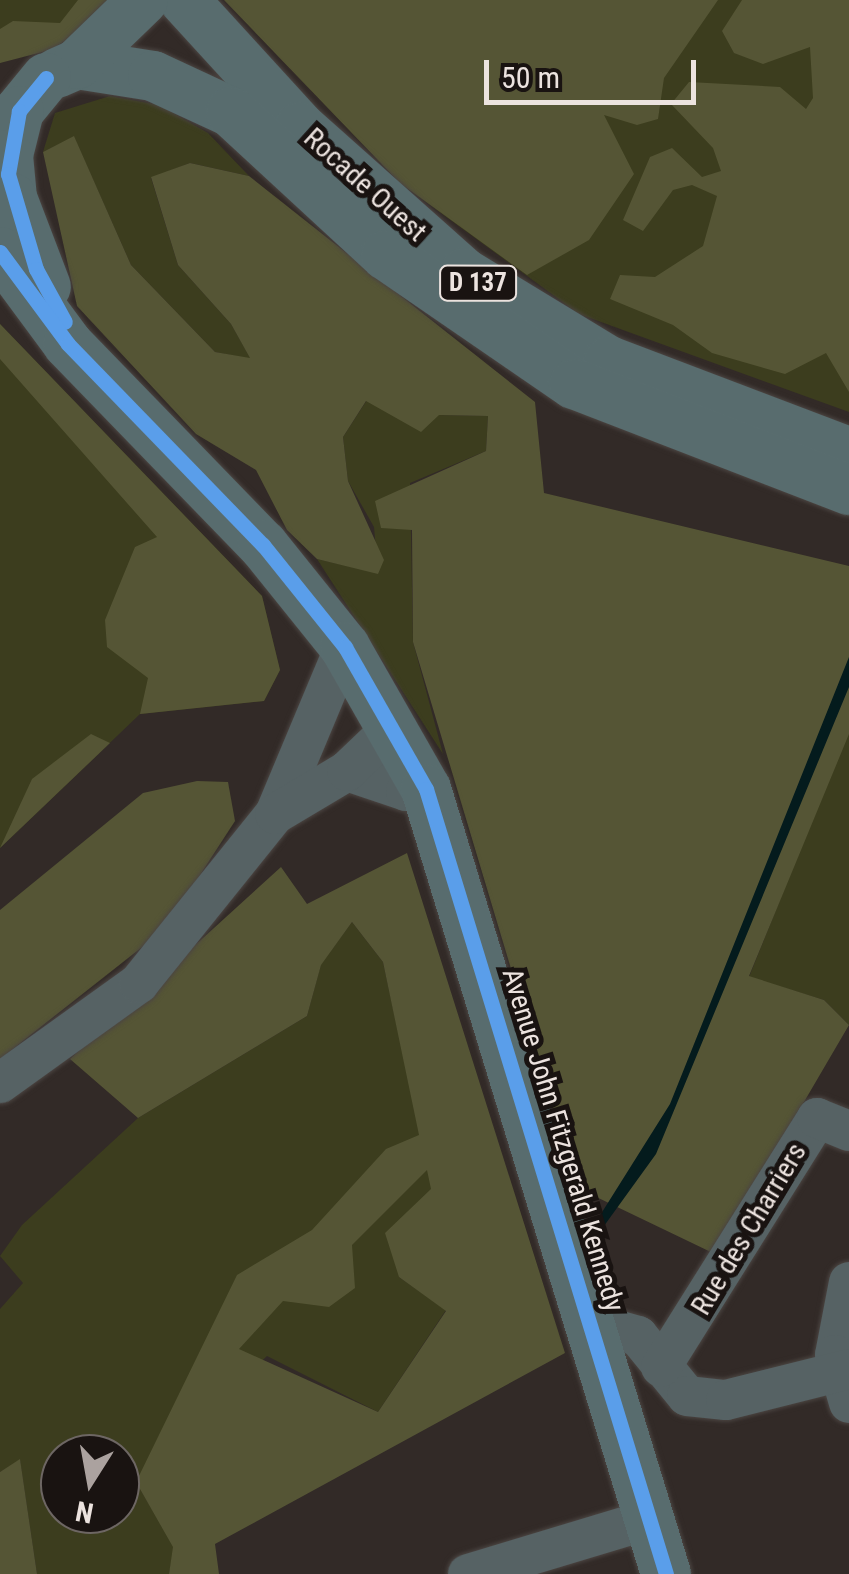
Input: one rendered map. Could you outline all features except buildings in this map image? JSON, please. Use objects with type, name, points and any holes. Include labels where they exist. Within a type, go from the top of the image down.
[{"type":"main road","name":"Avenue John Fitzgerald Kennedy","points":[[107,384],[36,269],[12,198],[11,136],[19,110],[41,77],[143,0]]},
{"type":"main road","name":"Rocade Ouest","points":[[184,0],[300,127],[464,273],[609,361],[849,452]]},
{"type":"main road","name":"D 137","points":[[41,77],[154,76],[231,112],[386,255],[463,313],[574,384],[849,490]]},
{"type":"main road","name":"Avenue John Fitzgerald Kennedy","points":[[0,252],[107,384],[263,544],[345,647],[426,789],[666,1574]]},
{"type":"street","points":[[0,1083],[140,983],[275,814],[317,727],[345,647]]},
{"type":"street","points":[[317,727],[385,713]]},
{"type":"street","points":[[275,814],[346,772],[385,713]]},
{"type":"street","points":[[346,772],[406,791],[426,789]]},
{"type":"street","name":"Rue des Charriers","points":[[661,1367],[817,1118],[849,1131]]},
{"type":"street","points":[[592,1323],[638,1336],[687,1396],[726,1400],[845,1382],[840,1302],[849,1282]]},
{"type":"street","points":[[468,1574],[650,1518]]},
{"type":"green space","points":[[0,0],[111,0],[0,63]]},
{"type":"green space","points":[[225,0],[849,0],[849,412],[579,314],[400,183]]},
{"type":"green space","points":[[110,96],[159,105],[208,133],[249,176],[190,163],[151,178],[178,265],[231,324],[251,359],[215,352],[131,265],[74,137],[43,152],[55,113]]},
{"type":"green space","points":[[0,324],[262,596],[280,670],[264,701],[140,714],[0,848]]},
{"type":"green space","points":[[367,400],[421,431],[438,415],[488,416],[486,451],[410,483],[413,642],[443,754],[317,559],[378,573],[374,527],[348,481],[343,437]]},
{"type":"green space","points":[[847,733],[849,1025],[824,1000],[749,977]]},
{"type":"green space","points":[[352,922],[383,962],[432,1188],[399,1277],[446,1310],[378,1412],[267,1356],[140,1478],[140,1434],[40,1434],[40,1534],[140,1534],[140,1489],[174,1547],[169,1574],[37,1574],[20,1460],[0,1472],[0,1309],[23,1283],[0,1256],[22,1225],[138,1118],[307,1016],[321,964]]},
{"type":"shaded area","points":[[78,0],[111,0],[87,28],[50,50],[0,63],[0,29],[13,21],[60,23]]},
{"type":"shaded area","points":[[224,0],[718,0],[664,78],[658,119],[637,125],[604,115],[634,174],[589,240],[527,275],[400,183]]},
{"type":"shaded area","points":[[742,0],[849,0],[849,392],[826,353],[785,374],[712,353],[673,325],[610,299],[620,275],[655,277],[703,246],[717,196],[692,185],[673,190],[643,231],[623,220],[650,157],[672,148],[702,177],[721,171],[713,148],[671,104],[689,82],[780,87],[806,109],[813,98],[810,47],[763,64],[734,53],[722,31]]},
{"type":"shaded area","points":[[74,136],[131,265],[215,352],[250,358],[231,324],[178,265],[151,177],[190,163],[249,176],[535,402],[544,493],[849,566],[849,734],[749,976],[824,1000],[849,1025],[715,1254],[588,1193],[568,1159],[413,642],[412,530],[381,528],[375,501],[486,451],[488,416],[439,415],[421,432],[366,401],[343,437],[348,481],[384,560],[378,574],[317,559],[287,530],[256,470],[196,434],[77,306],[43,152]]},
{"type":"shaded area","points":[[0,324],[262,596],[280,670],[264,701],[140,714],[148,678],[107,647],[105,620],[135,547],[157,537],[0,359]]},
{"type":"shaded area","points":[[91,734],[110,743],[0,848],[32,779]]},
{"type":"shaded area","points":[[197,781],[228,782],[235,821],[165,929],[0,1059],[0,910],[143,793]]},
{"type":"shaded area","points":[[407,853],[565,1353],[215,1544],[219,1574],[169,1574],[173,1547],[140,1489],[140,1474],[237,1275],[312,1230],[386,1149],[419,1135],[383,962],[352,922],[321,965],[307,1016],[138,1118],[70,1059],[281,867],[307,904]],"holes":[[[427,1170],[431,1189],[385,1233],[399,1277],[446,1311],[378,1412],[239,1349],[283,1301],[329,1307],[355,1288],[352,1245]]]},
{"type":"shaded area","points":[[20,1459],[37,1574],[0,1574],[0,1472]]},
{"type":"water","points":[[849,657],[849,687],[656,1154],[596,1237],[599,1217],[670,1104]]},
{"type":"cycle path","points":[[46,78],[19,111],[8,174],[36,269],[65,322]]},
{"type":"cycle path","points":[[0,252],[68,344],[263,545],[345,647],[426,789],[666,1574]]}]
